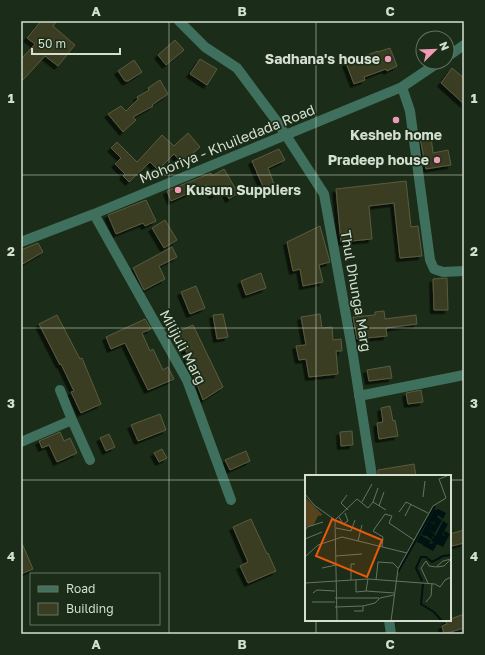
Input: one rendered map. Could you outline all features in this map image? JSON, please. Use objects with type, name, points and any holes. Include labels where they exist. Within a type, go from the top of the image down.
[{"type":"street","name":"Thul Dhunga Marg","points":[[179,21],[205,47],[237,68],[278,124],[324,194],[352,343],[372,475]]},
{"type":"street","points":[[455,51],[464,45]]},
{"type":"street","name":"Mohoriya - Khuiledada Road","points":[[21,242],[94,214],[402,87],[427,70]]},
{"type":"street","points":[[402,87],[410,111],[430,260],[434,269],[443,272],[464,271]]},
{"type":"street","name":"Milijuli Marg","points":[[94,214],[187,380],[231,500]]},
{"type":"street","points":[[359,396],[464,375]]},
{"type":"street","points":[[60,390],[90,460]]},
{"type":"street","points":[[21,442],[72,420]]},
{"type":"street","points":[[389,621],[391,634]]},
{"type":"building","points":[[41,21],[57,21],[53,26],[75,45],[58,66],[45,56],[21,82],[21,59],[35,44],[27,38]]},
{"type":"building","points":[[175,40],[184,50],[166,65],[158,55]]},
{"type":"building","points":[[390,48],[397,66],[387,71],[386,69],[364,77],[365,80],[354,84],[346,63]]},
{"type":"building","points":[[200,59],[217,69],[207,85],[190,74]]},
{"type":"building","points":[[134,60],[142,72],[128,81],[125,81],[118,71]]},
{"type":"building","points":[[451,70],[454,70],[464,78],[464,104],[441,83]]},
{"type":"building","points":[[160,80],[168,94],[152,105],[153,106],[133,117],[136,120],[123,132],[108,114],[121,106],[126,111],[138,99],[137,97],[149,90],[148,88]]},
{"type":"building","points":[[188,133],[200,147],[182,163],[174,154],[158,170],[150,162],[129,182],[123,176],[125,174],[115,164],[121,158],[111,148],[117,142],[137,162],[162,135],[174,146]]},
{"type":"building","name":"Pradeep house","points":[[431,136],[433,153],[448,150],[451,165],[426,169],[420,138]]},
{"type":"building","points":[[279,149],[285,160],[268,168],[274,184],[264,189],[252,161]]},
{"type":"building","points":[[224,169],[238,193],[229,199],[224,190],[213,195],[207,185],[171,201],[167,191],[211,173],[212,176]]},
{"type":"building","points":[[406,181],[411,227],[418,226],[422,256],[400,258],[394,203],[369,206],[372,239],[341,242],[336,189]]},
{"type":"building","points":[[146,200],[156,221],[145,226],[143,223],[116,234],[108,215]]},
{"type":"building","points":[[165,220],[177,240],[164,248],[152,228]]},
{"type":"building","points":[[320,226],[330,262],[319,265],[323,282],[303,286],[300,269],[293,271],[287,242]]},
{"type":"building","points":[[38,243],[43,252],[21,265],[21,250]]},
{"type":"building","points":[[172,247],[177,257],[159,266],[165,279],[144,290],[133,268]]},
{"type":"building","points":[[261,273],[266,288],[246,295],[241,281]]},
{"type":"building","points":[[447,278],[448,310],[434,310],[433,279]]},
{"type":"building","points":[[196,286],[205,308],[190,314],[181,292]]},
{"type":"building","points":[[384,311],[385,319],[416,315],[417,324],[386,328],[387,336],[357,339],[353,317],[375,315],[375,312]]},
{"type":"building","points":[[223,314],[228,337],[217,339],[213,315]]},
{"type":"building","points":[[320,314],[322,328],[332,327],[333,340],[341,339],[342,351],[336,351],[338,374],[309,377],[306,359],[299,360],[296,346],[306,345],[301,317]]},
{"type":"building","points":[[57,315],[80,359],[82,358],[101,404],[81,413],[71,392],[74,391],[39,324]]},
{"type":"building","points":[[145,319],[151,329],[142,333],[150,351],[153,349],[163,370],[168,367],[174,379],[148,390],[125,343],[111,349],[106,337]]},
{"type":"building","points":[[193,325],[223,387],[203,400],[187,358],[189,357],[177,332]]},
{"type":"building","points":[[390,366],[392,378],[369,381],[367,370]]},
{"type":"building","points":[[421,390],[423,402],[408,404],[406,393]]},
{"type":"building","points":[[390,406],[393,421],[395,420],[398,436],[379,439],[377,423],[383,422],[381,408]]},
{"type":"building","points":[[160,414],[166,430],[138,441],[131,425]]},
{"type":"building","points":[[352,431],[353,445],[341,446],[340,432]]},
{"type":"building","points":[[60,432],[64,441],[70,438],[77,453],[57,462],[49,445],[42,448],[39,441]]},
{"type":"building","points":[[109,434],[115,447],[106,451],[100,438]]},
{"type":"building","points":[[162,449],[167,458],[159,462],[154,453]]},
{"type":"building","points":[[246,451],[250,461],[230,470],[225,460]]},
{"type":"building","points":[[414,464],[416,475],[378,475],[378,470]]},
{"type":"building","points":[[251,519],[276,571],[248,583],[240,566],[248,562],[233,527]]},
{"type":"building","points":[[464,530],[464,543],[452,546],[451,534]]},
{"type":"building","points":[[21,541],[33,569],[21,574]]},
{"type":"building","points":[[464,614],[464,628],[444,634],[442,626],[447,624],[445,621],[451,621],[451,619]]},
{"type":"place","name":"Sadhana's house","points":[[388,59]]},
{"type":"place","name":"Kesheb home","points":[[396,120]]},
{"type":"place","name":"Pradeep house","points":[[437,160]]},
{"type":"place","name":"Kusum Suppliers","points":[[178,190]]}]
